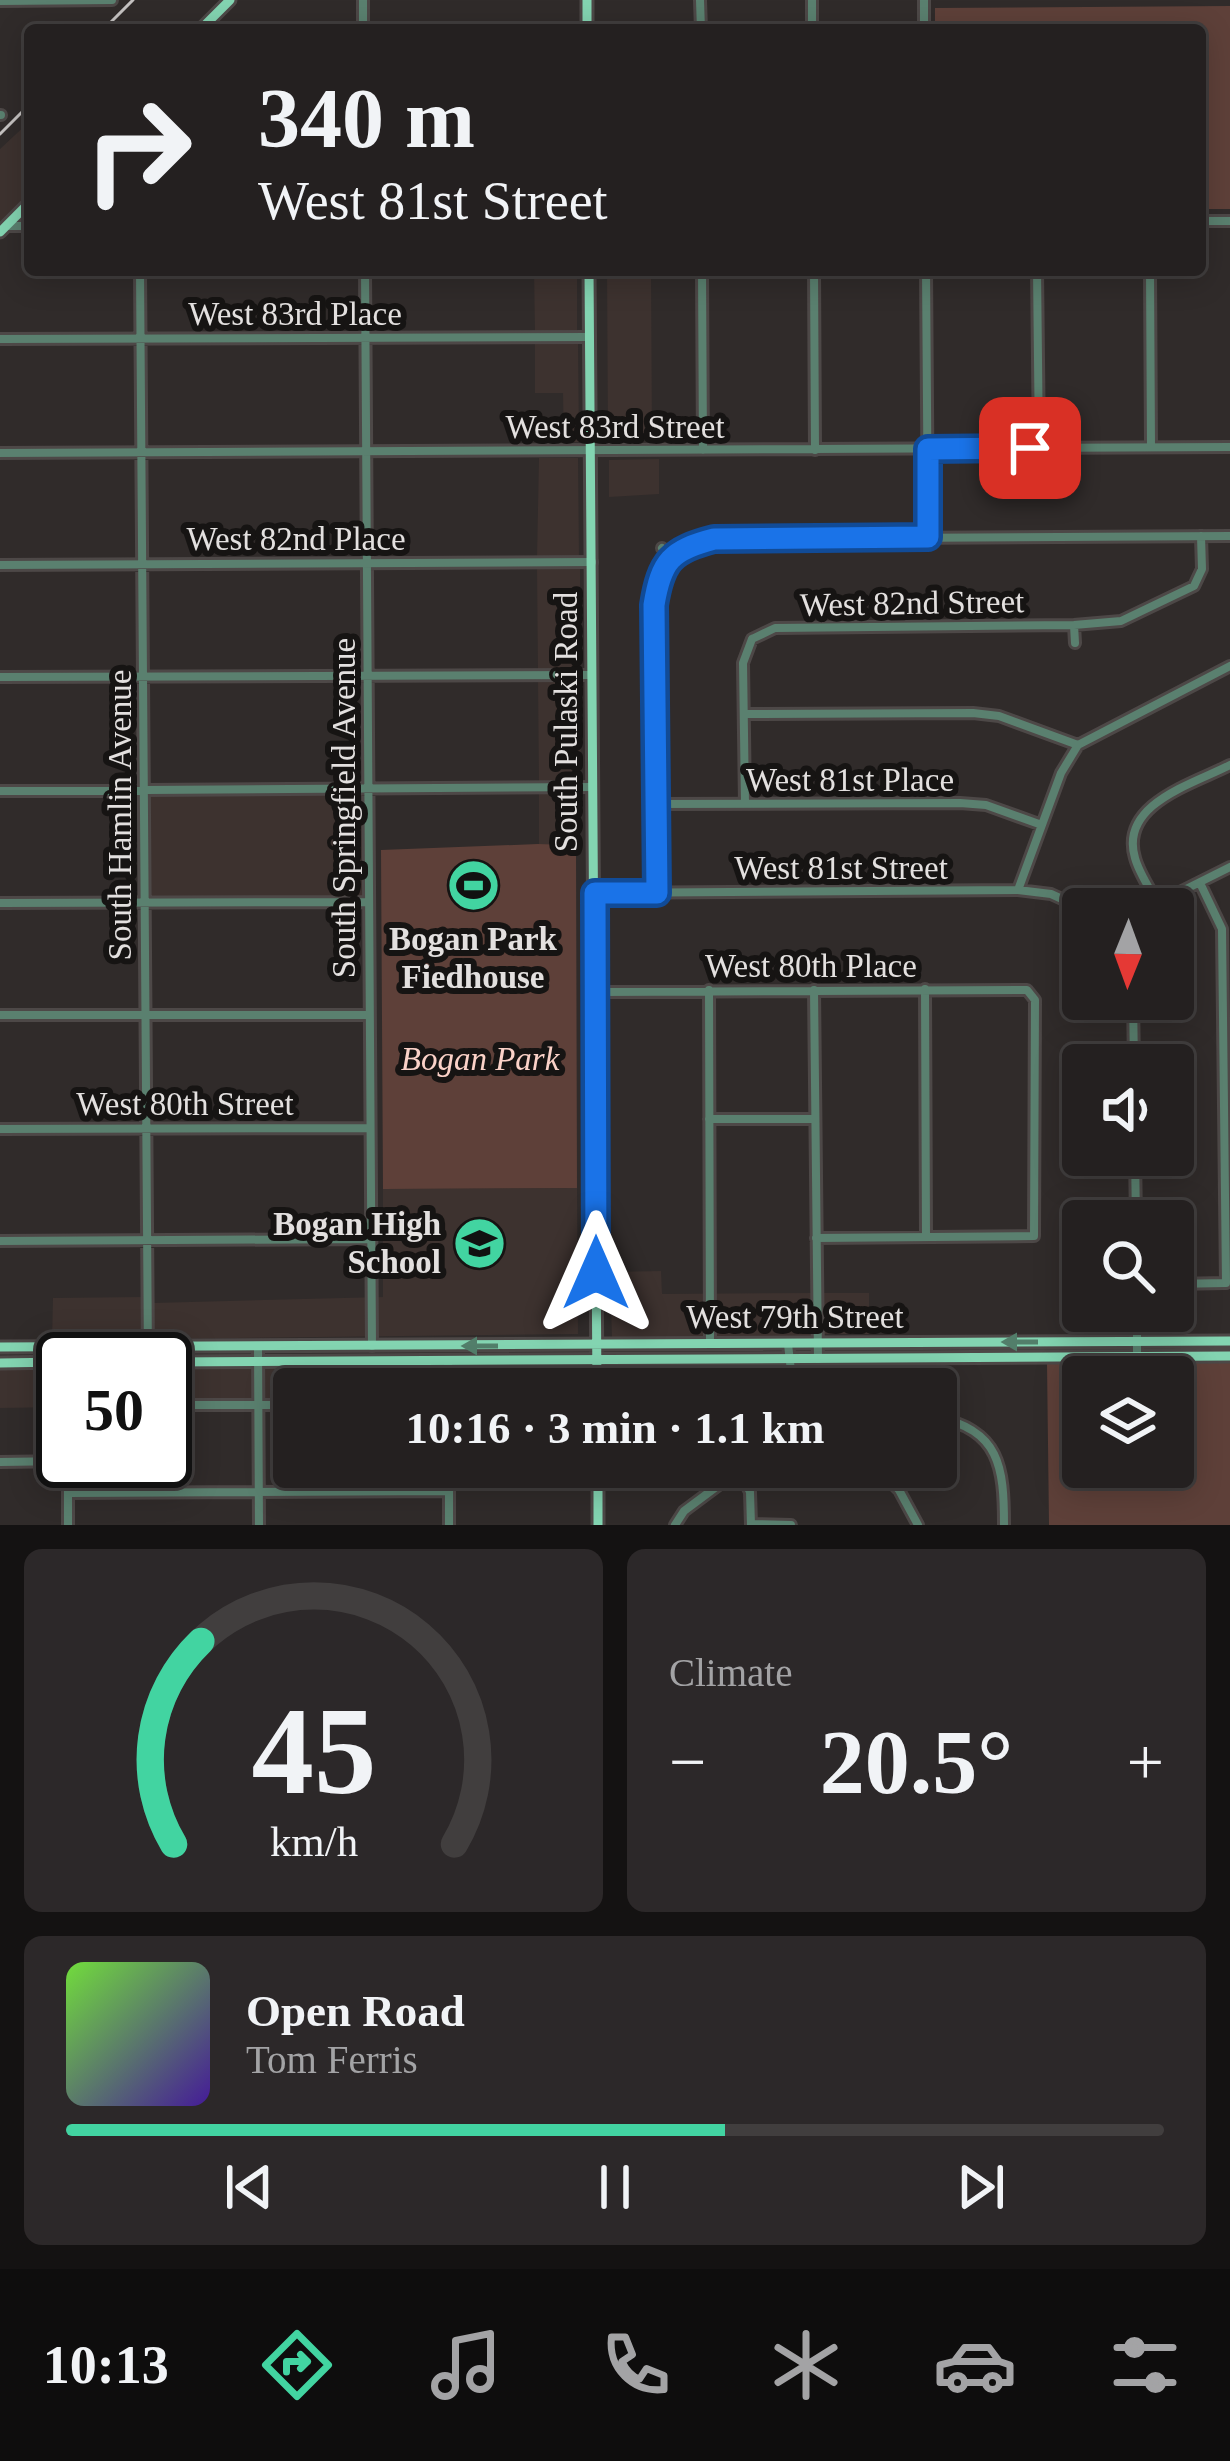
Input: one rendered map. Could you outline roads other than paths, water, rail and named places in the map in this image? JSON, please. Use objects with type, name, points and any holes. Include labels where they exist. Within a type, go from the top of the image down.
[{"type":"main road","points":[[206,24],[230,0]]},
{"type":"main road","name":"South Pulaski Road","points":[[590,276],[597,1368]]},
{"type":"main road","name":"West 79th Street","points":[[192,1350],[258,1346],[1230,1341]]},
{"type":"main road","name":"West 79th Street","points":[[0,1348],[36,1352]]},
{"type":"main road","name":"West 79th Street","points":[[1194,1356],[1230,1356]]},
{"type":"main road","name":"West 79th Street","points":[[192,1362],[1062,1358]]},
{"type":"main road","name":"West 79th Street","points":[[0,1363],[36,1359]]},
{"type":"main road","points":[[598,1488],[598,1525]]},
{"type":"street","points":[[0,2],[111,0]]},
{"type":"street","name":"South Hamlin Avenue","points":[[140,276],[148,1332]]},
{"type":"street","name":"South Springfield Avenue","points":[[365,276],[372,1346]]},
{"type":"street","points":[[702,276],[703,450]]},
{"type":"street","points":[[814,276],[815,449]]},
{"type":"street","points":[[926,276],[928,537]]},
{"type":"street","points":[[1037,276],[1039,448]]},
{"type":"street","points":[[1150,276],[1151,447]]},
{"type":"street","name":"West 83rd Place","points":[[0,339],[590,337]]},
{"type":"street","name":"West 83rd Street","points":[[0,453],[1230,447]]},
{"type":"street","name":"West 82nd Street","points":[[744,714],[743,663],[749,635],[775,628],[1121,621],[1194,586],[1202,569],[1201,536]]},
{"type":"street","points":[[657,893],[654,605],[659,575],[670,557],[714,539],[1230,536]]},
{"type":"street","points":[[662,548],[670,557]]},
{"type":"street","name":"West 82nd Place","points":[[0,565],[592,562]]},
{"type":"street","points":[[1074,625],[1075,643]]},
{"type":"street","points":[[1018,890],[1061,773],[1078,745],[1230,666]]},
{"type":"street","points":[[0,677],[592,675]]},
{"type":"street","points":[[745,803],[744,714],[973,713],[999,716],[1078,745]]},
{"type":"street","points":[[1150,888],[1135,858],[1133,837],[1138,819],[1153,804],[1230,765]]},
{"type":"street","points":[[0,790],[593,787]]},
{"type":"street","name":"West 81st Place","points":[[656,804],[973,804],[1040,824]]},
{"type":"street","points":[[1189,888],[1230,867]]},
{"type":"street","points":[[1194,1284],[1228,1283],[1222,928],[1200,883]]},
{"type":"street","name":"West 81st Street","points":[[595,893],[1018,890],[1062,899]]},
{"type":"street","points":[[0,903],[368,902]]},
{"type":"street","points":[[816,1238],[926,1237],[925,989]]},
{"type":"street","points":[[814,990],[818,1360]]},
{"type":"street","name":"West 80th Place","points":[[596,992],[1027,990],[1035,1000],[1037,1238],[926,1237]]},
{"type":"street","points":[[709,991],[710,1344]]},
{"type":"street","points":[[0,1015],[369,1015]]},
{"type":"street","points":[[709,1119],[814,1119]]},
{"type":"street","name":"West 80th Street","points":[[0,1129],[370,1128]]},
{"type":"street","points":[[0,1241],[371,1239]]},
{"type":"street","points":[[1137,1332],[1137,1356]]},
{"type":"street","points":[[788,1344],[789,1368]]},
{"type":"street","points":[[258,1346],[259,1525]]},
{"type":"street","points":[[448,1361],[448,1368]]},
{"type":"street","points":[[192,1406],[273,1405]]},
{"type":"street","points":[[957,1421],[984,1436],[1001,1474],[1004,1525]]},
{"type":"street","points":[[0,1462],[36,1461]]},
{"type":"street","points":[[68,1488],[68,1525]]},
{"type":"street","points":[[449,1488],[449,1525]]},
{"type":"street","points":[[675,1525],[684,1511],[714,1488]]},
{"type":"street","points":[[749,1488],[751,1525],[791,1525]]},
{"type":"street","points":[[896,1488],[918,1525]]},
{"type":"street","points":[[68,1493],[449,1492]]},
{"type":"railway","points":[[109,24],[133,0]]},
{"type":"railway","points":[[0,134],[24,110]]},
{"type":"place","name":"Bogan Park Fiedhouse","points":[[473,885]]},
{"type":"place","name":"Bogan High School","points":[[480,1243]]},
{"type":"park label","name":"Bogan Park","points":[[480,1059]]}]
